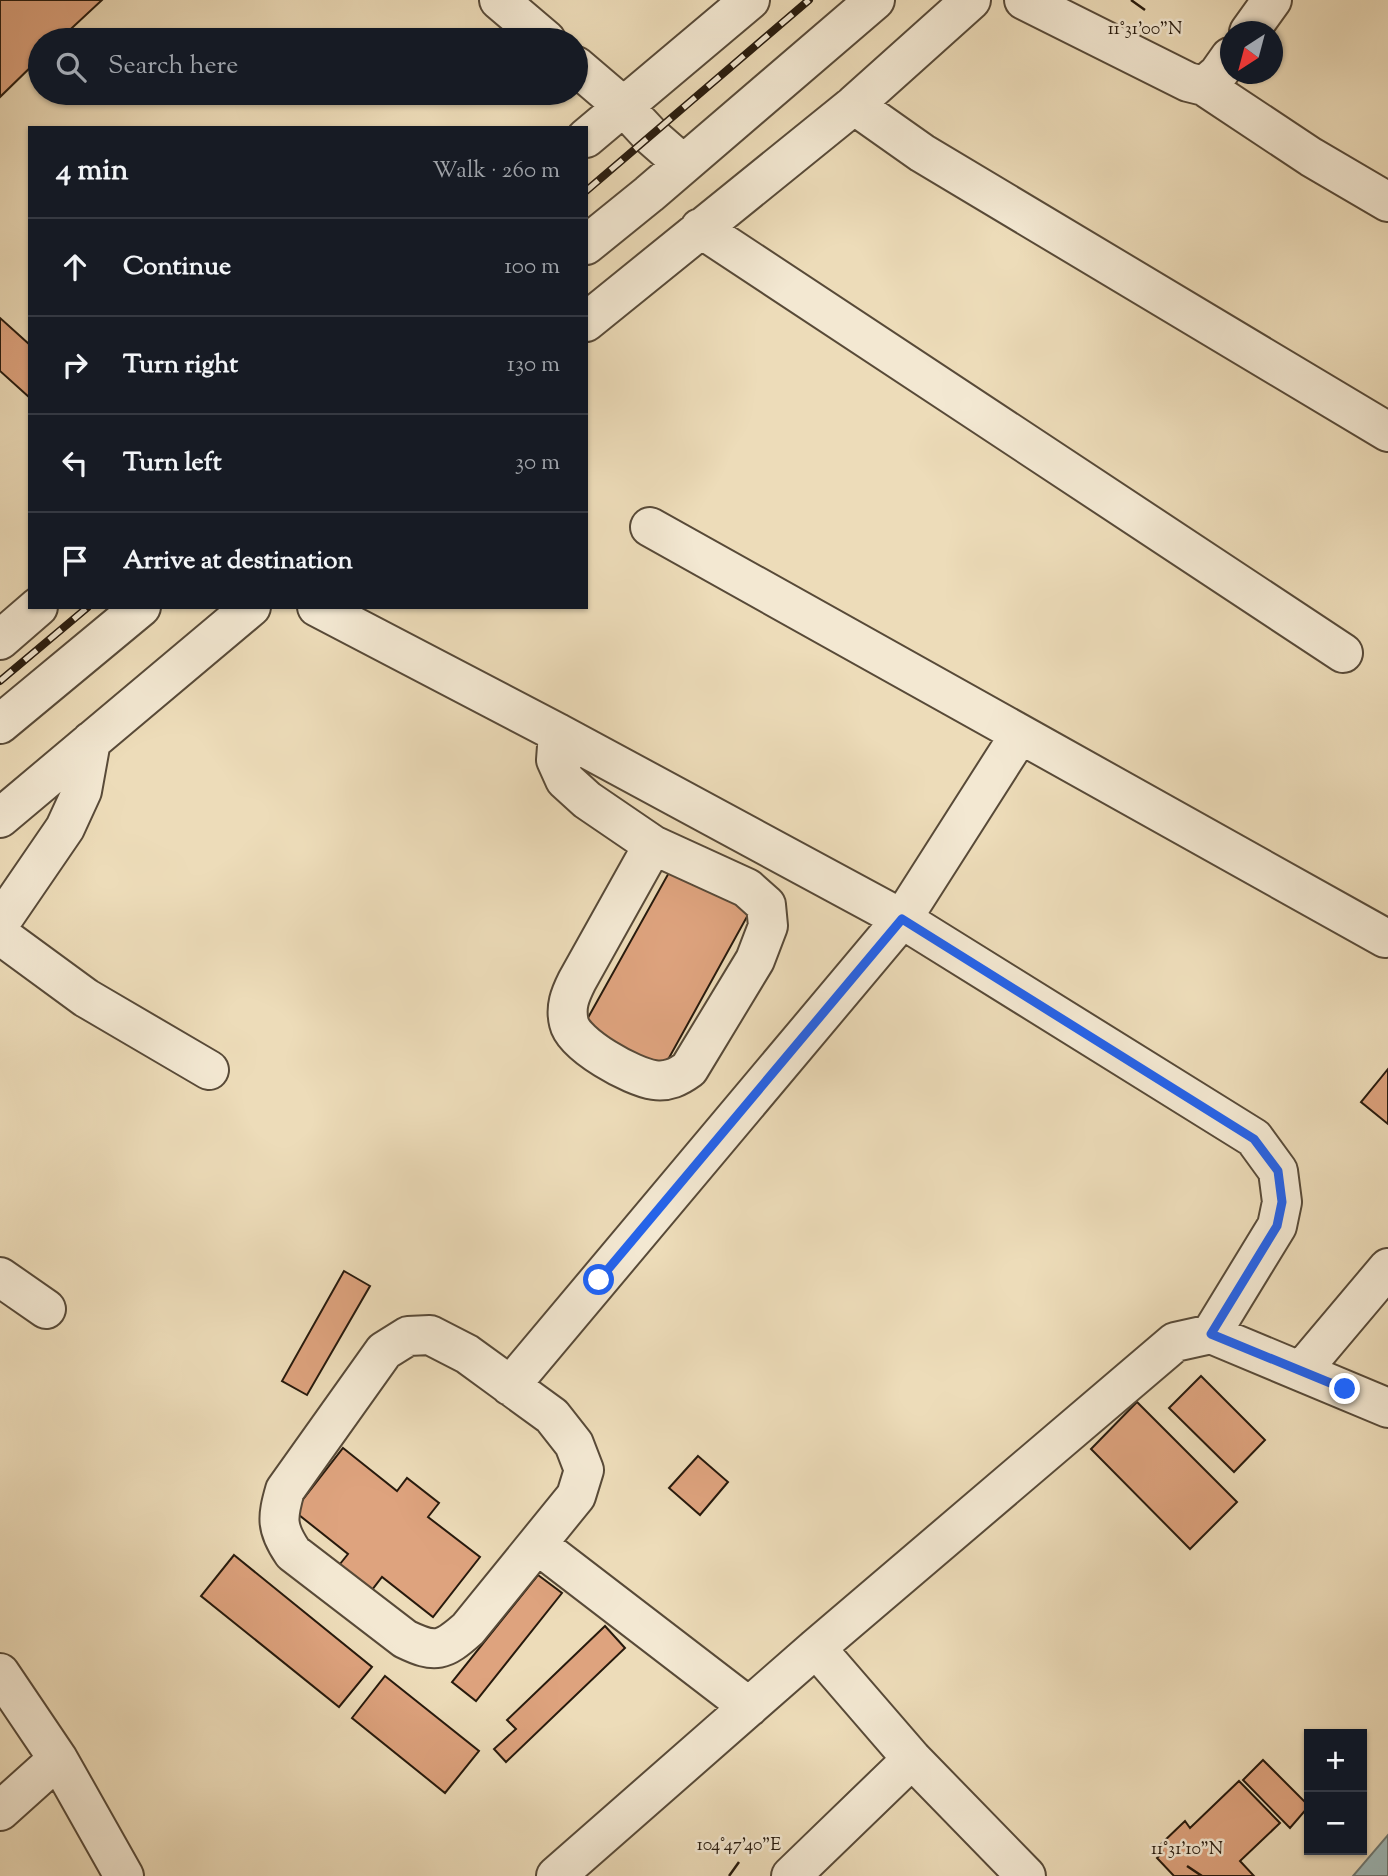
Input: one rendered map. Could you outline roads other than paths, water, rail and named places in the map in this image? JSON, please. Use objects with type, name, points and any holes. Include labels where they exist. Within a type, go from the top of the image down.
[{"type":"street","points":[[499,0],[532,28]]},
{"type":"street","points":[[588,136],[750,0]]},
{"type":"street","points":[[588,243],[875,0]]},
{"type":"street","points":[[588,320],[854,105],[971,0]]},
{"type":"street","points":[[1024,0],[1188,82],[1204,86],[1311,157],[1388,202]]},
{"type":"street","points":[[1257,21],[1272,0]]},
{"type":"street","points":[[1204,86],[1220,71]]},
{"type":"street","points":[[588,76],[683,164]]},
{"type":"street","points":[[854,105],[922,153],[1388,432]]},
{"type":"street","points":[[700,229],[1343,653]]},
{"type":"street","points":[[650,527],[1385,938]]},
{"type":"street","points":[[0,640],[36,609]]},
{"type":"street","points":[[0,724],[139,609]]},
{"type":"street","points":[[0,818],[249,609]]},
{"type":"street","points":[[321,609],[558,733],[902,919],[1254,1139],[1278,1171],[1282,1202],[1277,1226],[1211,1334]]},
{"type":"street","points":[[558,733],[556,760],[565,780],[597,808],[653,845],[747,888],[766,905],[768,926],[755,960],[689,1069],[675,1079],[655,1081],[634,1075],[584,1045],[569,1026],[567,1002],[653,845]]},
{"type":"street","points":[[510,1386],[902,919],[1020,734]]},
{"type":"street","points":[[0,923],[65,828],[82,791],[90,741]]},
{"type":"street","points":[[0,935],[86,998],[209,1070]]},
{"type":"street","points":[[1302,1370],[1388,1268]]},
{"type":"street","points":[[0,1278],[46,1308]]},
{"type":"street","points":[[556,1876],[816,1648],[1175,1342],[1211,1334],[1388,1408]]},
{"type":"street","points":[[430,1335],[467,1353],[552,1416],[574,1444],[584,1470],[576,1496],[538,1545],[468,1629],[447,1648],[426,1649],[405,1639],[293,1553],[284,1538],[278,1514],[285,1490],[384,1351],[408,1336],[430,1335]]},
{"type":"street","points":[[538,1545],[749,1707]]},
{"type":"street","points":[[816,1648],[912,1759],[1026,1876]]},
{"type":"street","points":[[0,1674],[58,1759],[124,1876]]},
{"type":"street","points":[[0,1811],[58,1759]]},
{"type":"street","points":[[790,1876],[912,1759]]},
{"type":"water","points":[[1388,1835],[1388,1876],[1353,1876]]},
{"type":"railway","points":[[588,189],[809,0]]},
{"type":"railway","points":[[0,681],[86,609]]}]
